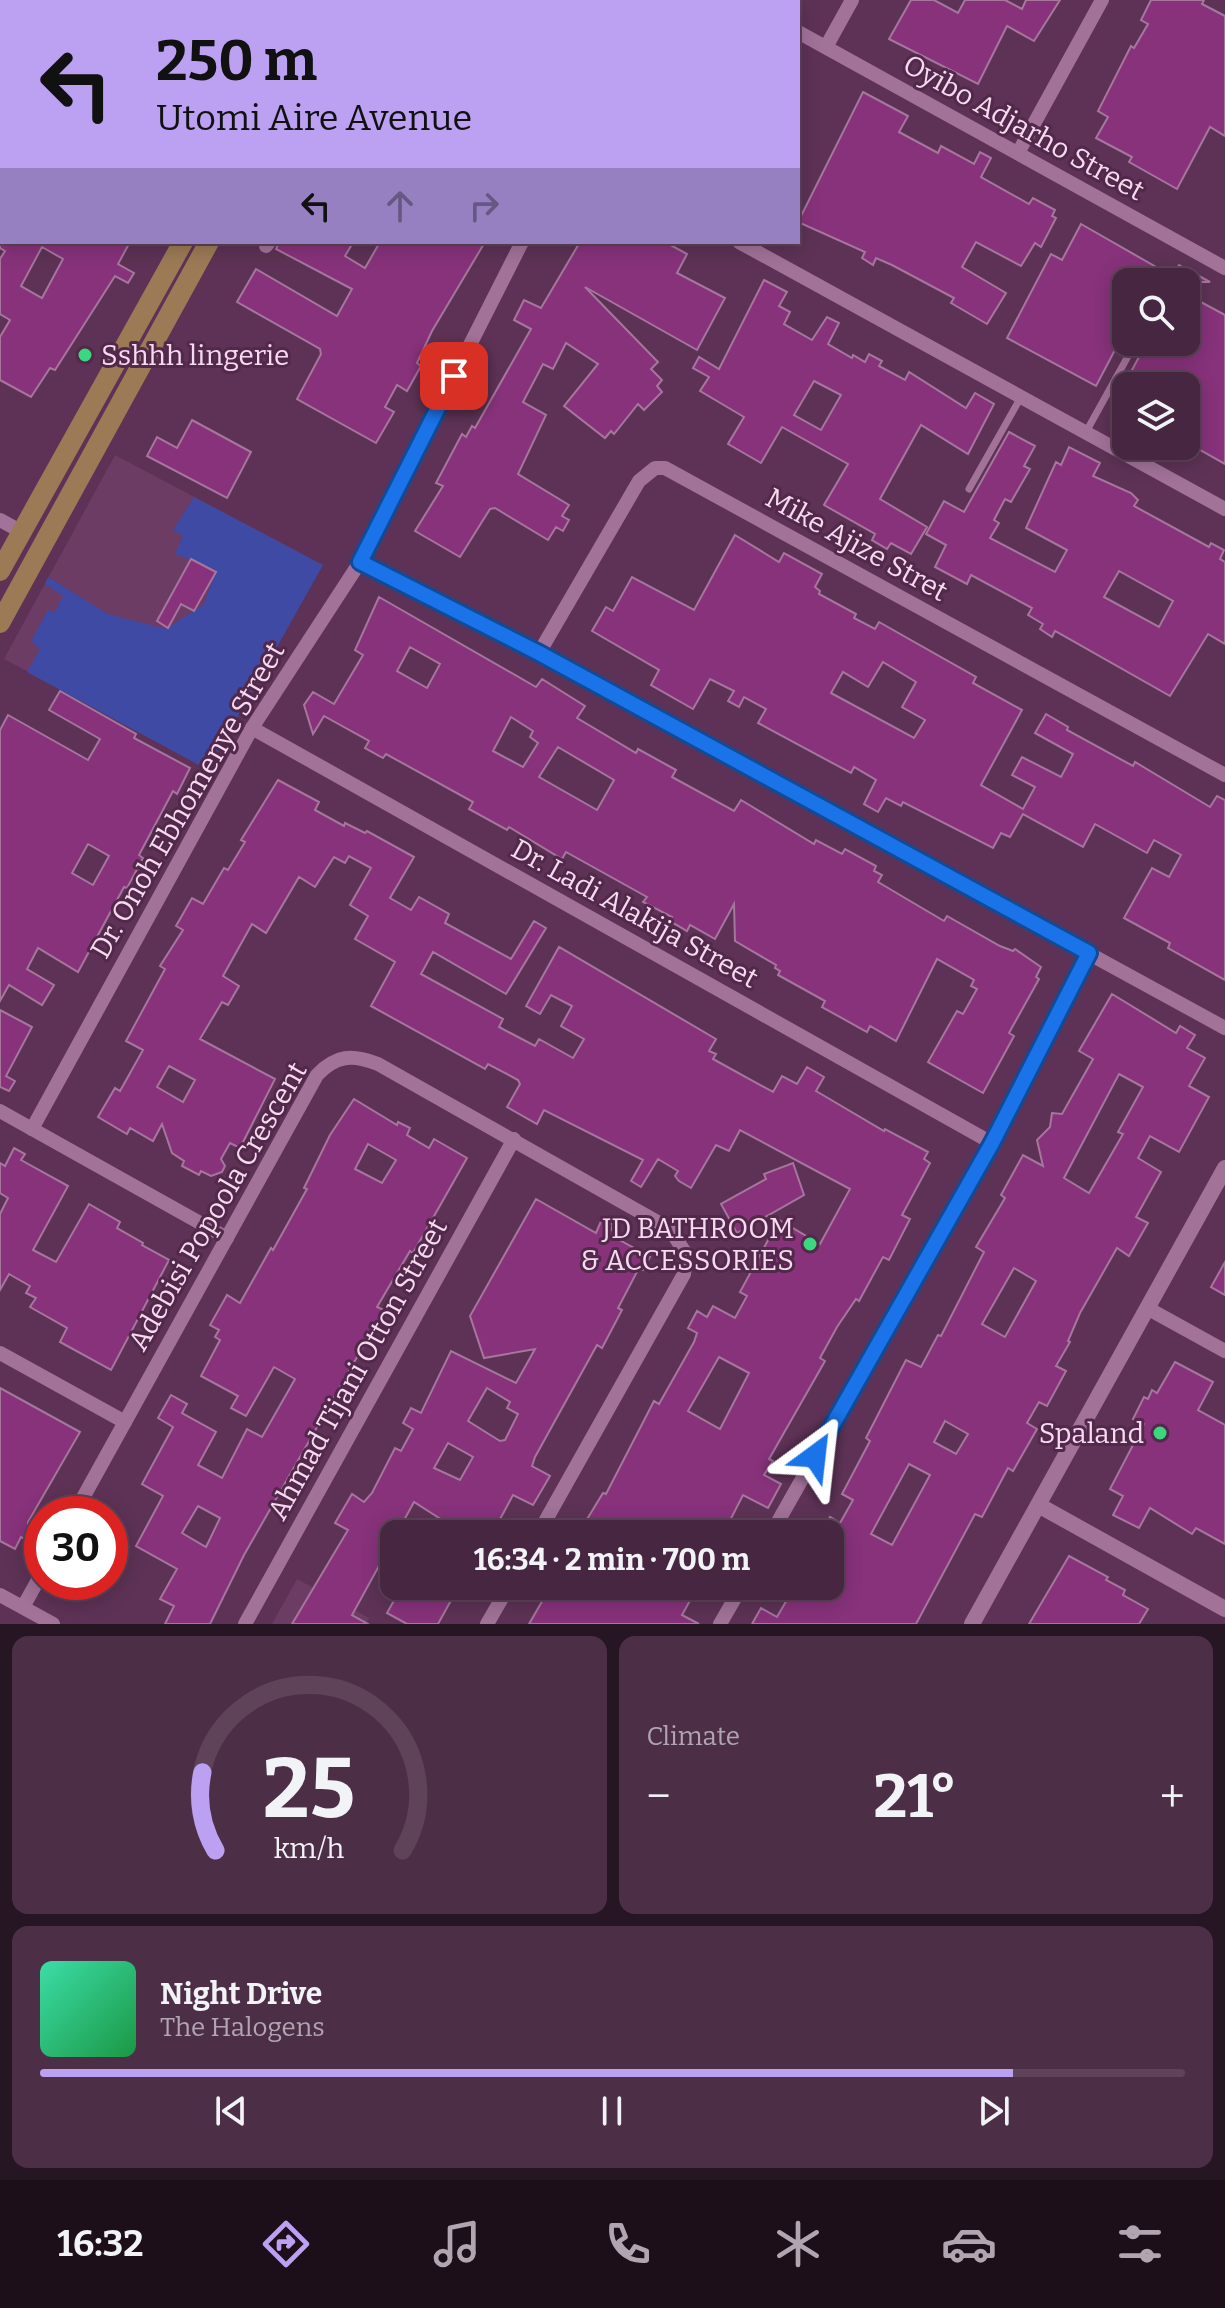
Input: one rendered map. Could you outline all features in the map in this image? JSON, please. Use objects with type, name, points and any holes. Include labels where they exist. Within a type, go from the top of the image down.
[{"type":"main road","points":[[0,571],[182,244]]},
{"type":"main road","points":[[0,623],[208,244]]},
{"type":"street","points":[[826,47],[852,0]]},
{"type":"street","points":[[1018,153],[1102,0]]},
{"type":"street","name":"Oyibo Adjarho Street","points":[[800,33],[1225,268]]},
{"type":"street","name":"Dr. Onoh Ebhomenye Street","points":[[32,1129],[252,728],[360,562],[521,244]]},
{"type":"street","points":[[743,244],[1225,509]]},
{"type":"street","name":"Mike Ajize Stret","points":[[539,653],[639,481],[655,468],[665,468],[1225,775]]},
{"type":"street","points":[[0,520],[22,532]]},
{"type":"street","points":[[360,562],[539,653],[1225,1028]]},
{"type":"street","name":"Dr. Ladi Alakija Street","points":[[252,728],[992,1143]]},
{"type":"street","points":[[779,1520],[992,1143],[1089,953]]},
{"type":"street","name":"Adebisi Popoola Crescent","points":[[84,1496],[317,1075],[329,1062],[346,1056],[378,1064],[670,1229],[686,1254],[684,1274],[546,1520]]},
{"type":"street","points":[[0,1111],[227,1238]]},
{"type":"street","name":"Ahmad Tijani Otton Street","points":[[245,1624],[514,1139]]},
{"type":"street","points":[[972,1624],[1225,1168]]},
{"type":"street","points":[[1147,1308],[1225,1351]]},
{"type":"street","points":[[0,1353],[125,1422]]},
{"type":"street","points":[[1040,1506],[1225,1609]]},
{"type":"street","points":[[0,1595],[53,1624]]},
{"type":"street","points":[[23,1607],[27,1600]]},
{"type":"street","points":[[487,1624],[501,1600]]},
{"type":"street","points":[[720,1624],[734,1600]]},
{"type":"lane","points":[[1086,432],[1128,356]]},
{"type":"lane","points":[[969,489],[1021,397]]},
{"type":"shaded area","points":[[115,455],[323,565],[110,715],[4,659]]},
{"type":"shaded area","points":[[194,497],[323,565],[208,770],[27,672],[40,649],[31,641],[48,610],[55,612],[63,596],[45,584],[48,577],[108,614],[166,629],[204,604],[216,570],[175,554],[183,536],[173,530]]},
{"type":"shaded area","points":[[297,1579],[369,1618],[366,1624],[272,1624]]},
{"type":"building","points":[[911,0],[934,0],[958,13],[965,0],[1005,0],[1022,9],[1026,0],[1060,0],[1034,41],[1007,26],[978,84],[889,39]]},
{"type":"building","points":[[1151,0],[1204,0],[1202,4],[1225,16],[1225,136],[1210,127],[1177,189],[1129,162],[1132,157],[1096,138],[1108,117],[1098,111],[1131,46],[1134,48],[1148,24],[1141,20]]},
{"type":"building","points":[[863,92],[908,116],[899,132],[938,153],[941,146],[974,164],[980,152],[991,158],[981,177],[1029,204],[1033,198],[1055,210],[1052,216],[1056,218],[1041,247],[1035,243],[1021,266],[976,242],[962,267],[1006,293],[987,324],[951,303],[954,298],[876,258],[873,265],[862,258],[865,252],[800,223]]},
{"type":"building","points":[[1081,224],[1158,268],[1112,268],[1112,356],[1096,386],[1007,338],[1051,254],[1062,260]]},
{"type":"building","points":[[0,244],[129,244],[118,264],[134,273],[128,283],[115,276],[55,370],[50,368],[31,397],[0,380],[0,337],[10,320],[0,314],[0,259],[5,251]],"holes":[[[42,247],[63,259],[42,298],[21,286]]]},
{"type":"building","points":[[278,244],[347,244],[351,246],[345,256],[365,268],[379,244],[484,244],[432,331],[417,363],[421,366],[407,391],[397,385],[385,407],[394,412],[376,443],[297,399],[321,354],[320,349],[237,302],[256,269],[337,316],[352,289],[276,249]]},
{"type":"building","points":[[579,244],[669,244],[687,254],[677,273],[725,298],[697,350],[585,287],[658,362],[651,369],[662,380],[657,386],[662,392],[644,410],[638,404],[614,434],[611,431],[605,438],[564,406],[598,364],[566,343],[553,369],[543,364],[523,402],[546,415],[518,474],[569,505],[562,516],[569,520],[563,531],[556,527],[548,540],[495,508],[490,509],[460,557],[415,531],[443,486],[436,483],[462,434],[466,437],[472,426],[475,428],[531,329],[514,320],[524,300],[541,308]]},
{"type":"building","points":[[764,280],[787,292],[779,306],[790,312],[784,324],[812,340],[827,317],[839,323],[828,344],[852,358],[853,355],[865,362],[869,354],[882,361],[879,366],[905,380],[909,372],[966,408],[975,393],[994,404],[968,454],[921,425],[880,499],[927,527],[911,554],[891,543],[887,549],[872,540],[875,534],[824,505],[848,464],[782,427],[761,463],[728,444],[744,417],[700,391],[709,377],[693,368],[699,357],[719,369]],"holes":[[[814,381],[841,395],[821,430],[794,415]]]},
{"type":"building","points":[[1200,302],[1225,315],[1225,464],[1200,450],[1200,372],[1131,372],[1139,356],[1200,356]]},
{"type":"building","points":[[192,420],[251,452],[227,498],[147,456],[157,437],[177,448]]},
{"type":"building","points":[[1009,432],[1035,446],[1024,466],[1030,469],[1011,502],[1005,499],[994,520],[999,523],[990,538],[1055,572],[1067,550],[1026,528],[1056,462],[1061,465],[1069,447],[1100,463],[1093,476],[1131,493],[1138,500],[1134,506],[1209,547],[1211,543],[1224,550],[1220,559],[1225,562],[1225,644],[1208,634],[1170,696],[1055,631],[1052,637],[1040,629],[1043,624],[1028,615],[1032,608],[971,575],[967,584],[935,567],[946,545],[926,534],[944,501],[964,512]],"holes":[[[1119,571],[1173,601],[1159,627],[1104,597]]]},
{"type":"building","points":[[735,535],[779,562],[784,553],[822,574],[815,587],[819,594],[856,614],[854,618],[875,629],[879,622],[976,677],[973,683],[1022,710],[981,785],[1023,809],[1035,787],[1012,775],[1022,757],[1061,777],[1073,754],[1035,733],[1046,714],[1068,727],[1067,730],[1133,766],[1135,762],[1210,807],[1217,796],[1225,800],[1225,980],[1168,948],[1170,943],[1124,918],[1152,868],[1169,877],[1181,855],[1154,840],[1147,853],[1095,824],[1083,847],[1023,814],[1010,837],[1001,833],[993,848],[903,802],[901,806],[886,798],[878,812],[864,804],[876,780],[854,767],[851,773],[758,723],[766,709],[744,697],[739,707],[728,701],[734,691],[710,679],[693,709],[651,685],[659,670],[592,631],[606,607],[613,611],[632,577],[694,610]],"holes":[[[883,662],[916,682],[902,707],[925,720],[914,738],[831,693],[843,672],[868,687]]]},
{"type":"building","points":[[191,559],[216,572],[194,611],[181,604],[168,628],[157,621]]},
{"type":"building","points":[[379,597],[536,687],[542,679],[585,706],[577,718],[636,753],[638,749],[676,770],[672,777],[734,811],[741,800],[814,844],[816,840],[842,854],[845,849],[876,866],[874,871],[882,875],[878,882],[944,921],[947,916],[1000,946],[1015,949],[1041,967],[1036,977],[1039,979],[1009,1033],[1014,1036],[983,1093],[928,1062],[957,1011],[963,1014],[977,989],[971,986],[974,980],[937,959],[896,1041],[870,1026],[867,1032],[822,1007],[825,1001],[778,975],[780,971],[775,968],[776,965],[735,941],[734,904],[715,939],[690,925],[687,931],[670,921],[672,917],[643,902],[647,897],[566,852],[562,859],[509,827],[507,830],[469,809],[473,802],[386,754],[383,758],[365,748],[369,741],[324,716],[313,734],[304,705],[313,692],[334,704],[363,655],[355,650]],"holes":[[[410,647],[440,664],[427,688],[397,671]],[[511,717],[533,731],[530,737],[538,743],[523,767],[493,751]],[[558,747],[614,780],[597,810],[539,777]]]},
{"type":"building","points":[[60,691],[136,734],[134,738],[190,768],[177,794],[173,791],[139,855],[143,858],[78,972],[38,948],[27,969],[54,985],[42,1005],[9,985],[0,1001],[0,730],[8,715],[88,760],[100,739],[49,710]],"holes":[[[88,844],[109,856],[93,885],[72,873]]]},
{"type":"building","points":[[278,780],[319,802],[315,810],[344,826],[345,823],[365,833],[367,831],[414,857],[390,898],[411,910],[419,897],[449,914],[445,923],[511,959],[534,921],[546,928],[506,994],[433,952],[421,974],[503,1019],[499,1027],[535,1046],[539,1039],[573,1058],[584,1039],[561,1026],[572,1006],[551,995],[540,1014],[526,1006],[559,947],[716,1039],[709,1051],[716,1054],[713,1059],[773,1092],[782,1076],[797,1084],[807,1067],[824,1077],[816,1091],[884,1131],[928,1152],[924,1159],[930,1163],[902,1215],[910,1219],[889,1260],[883,1257],[859,1301],[856,1299],[837,1327],[820,1358],[825,1361],[769,1459],[773,1461],[764,1475],[781,1484],[768,1508],[743,1495],[730,1520],[587,1520],[603,1493],[606,1494],[654,1401],[659,1404],[694,1342],[697,1333],[688,1328],[697,1311],[707,1317],[713,1306],[735,1318],[747,1296],[740,1292],[779,1220],[820,1244],[850,1189],[740,1130],[729,1151],[716,1145],[691,1188],[675,1176],[678,1171],[658,1159],[641,1187],[631,1181],[643,1160],[544,1110],[537,1124],[507,1107],[520,1084],[518,1080],[488,1064],[485,1069],[371,1006],[395,962],[355,939],[368,916],[350,905],[371,868],[349,856],[345,863],[334,857],[315,887],[299,877],[266,933],[252,924],[223,976],[239,986],[228,1005],[222,1002],[200,1039],[275,1079],[240,1148],[230,1143],[221,1159],[225,1166],[222,1172],[211,1176],[201,1171],[199,1175],[182,1166],[184,1161],[172,1153],[162,1124],[153,1141],[130,1128],[127,1134],[98,1117],[115,1088],[120,1091],[143,1050],[126,1041],[165,969],[160,966],[183,930],[176,926],[192,898],[203,904],[224,868],[228,870],[245,842],[241,840]],"holes":[[[169,1066],[195,1080],[183,1102],[157,1087]],[[719,1357],[749,1373],[720,1429],[688,1411]]]},
{"type":"building","points":[[1112,994],[1176,1033],[1180,1026],[1195,1035],[1187,1048],[1205,1058],[1189,1086],[1209,1097],[1179,1152],[1150,1136],[1138,1158],[1161,1172],[1136,1217],[1148,1223],[1129,1256],[1117,1248],[1080,1313],[1070,1342],[1056,1366],[1066,1371],[1047,1406],[1039,1402],[1027,1423],[1037,1429],[1013,1471],[1008,1468],[982,1517],[975,1514],[916,1624],[752,1624],[761,1608],[777,1617],[787,1600],[844,1600],[842,1520],[853,1500],[842,1494],[870,1441],[866,1438],[906,1360],[921,1367],[938,1335],[941,1336],[984,1252],[976,1247],[1005,1198],[1001,1195],[1023,1155],[1043,1166],[1037,1140],[1050,1127],[1052,1113],[1062,1114],[1093,1059],[1079,1051]],"holes":[[[1119,1074],[1143,1087],[1118,1132],[1123,1134],[1089,1193],[1064,1178]],[[1014,1268],[1036,1281],[1005,1337],[982,1324]],[[945,1421],[968,1434],[956,1454],[934,1442]],[[909,1464],[930,1475],[892,1545],[871,1534]]]},
{"type":"building","points":[[0,1010],[32,1027],[6,1076],[15,1081],[9,1091],[0,1087]]},
{"type":"building","points":[[354,1099],[397,1125],[398,1122],[410,1128],[407,1135],[429,1148],[434,1139],[467,1158],[413,1253],[410,1251],[377,1307],[384,1310],[244,1555],[210,1624],[165,1624],[174,1606],[160,1599],[177,1569],[136,1546],[163,1496],[142,1484],[173,1427],[158,1418],[171,1395],[187,1404],[182,1413],[216,1432],[198,1465],[222,1478],[247,1429],[262,1437],[295,1379],[274,1367],[246,1416],[231,1408],[238,1396],[201,1376],[220,1340],[215,1337],[219,1330],[210,1325],[227,1295],[240,1303],[307,1189],[304,1188],[330,1135]],"holes":[[[368,1144],[396,1160],[382,1183],[355,1169]],[[198,1506],[220,1518],[206,1547],[182,1533]]]},
{"type":"building","points":[[14,1148],[25,1154],[21,1160],[68,1186],[33,1250],[56,1262],[89,1204],[120,1222],[117,1228],[169,1260],[111,1370],[60,1342],[67,1328],[30,1307],[36,1298],[26,1293],[30,1286],[9,1274],[0,1290],[0,1214],[8,1198],[0,1193],[0,1163],[5,1166]]},
{"type":"building","points":[[793,1163],[804,1195],[737,1233],[721,1204],[766,1179],[764,1174]]},
{"type":"building","points":[[536,1199],[596,1233],[602,1219],[613,1225],[609,1234],[650,1257],[643,1270],[639,1268],[602,1348],[597,1345],[535,1457],[532,1466],[550,1476],[533,1505],[513,1495],[500,1520],[442,1520],[414,1502],[404,1520],[380,1520],[380,1564],[352,1615],[368,1624],[292,1624],[348,1530],[335,1523],[352,1494],[364,1502],[372,1493],[395,1448],[401,1451],[413,1429],[403,1423],[411,1408],[421,1413],[451,1351],[516,1383],[535,1349],[484,1358],[470,1316]],"holes":[[[487,1388],[510,1402],[507,1408],[518,1414],[505,1440],[500,1441],[468,1421]],[[448,1443],[473,1457],[460,1480],[434,1468]]]},
{"type":"building","points":[[1225,1262],[1225,1295],[1211,1287]]},
{"type":"building","points":[[1175,1362],[1213,1382],[1198,1410],[1225,1425],[1225,1544],[1196,1528],[1192,1534],[1150,1508],[1139,1528],[1113,1515],[1123,1496],[1110,1489],[1144,1424],[1133,1419],[1144,1397],[1148,1399],[1152,1390],[1157,1393]]},
{"type":"building","points":[[0,1388],[80,1432],[43,1496],[24,1496],[24,1539],[21,1537],[15,1549],[0,1541]]},
{"type":"building","points":[[1069,1556],[1108,1577],[1106,1580],[1125,1590],[1123,1595],[1148,1609],[1139,1624],[1029,1624]]},
{"type":"building","points":[[394,1600],[451,1600],[438,1624],[407,1624],[387,1613]]},
{"type":"building","points":[[543,1600],[690,1600],[682,1615],[699,1624],[529,1624]]},
{"type":"place","name":"Sshhh lingerie","points":[[85,355]]},
{"type":"place","name":"JD BATHROOM & ACCESSORIES","points":[[810,1244]]},
{"type":"place","name":"Spaland","points":[[1160,1433]]},
{"type":"route","points":[[454,376],[360,562],[539,653],[1089,953],[992,1143],[815,1456]]}]
